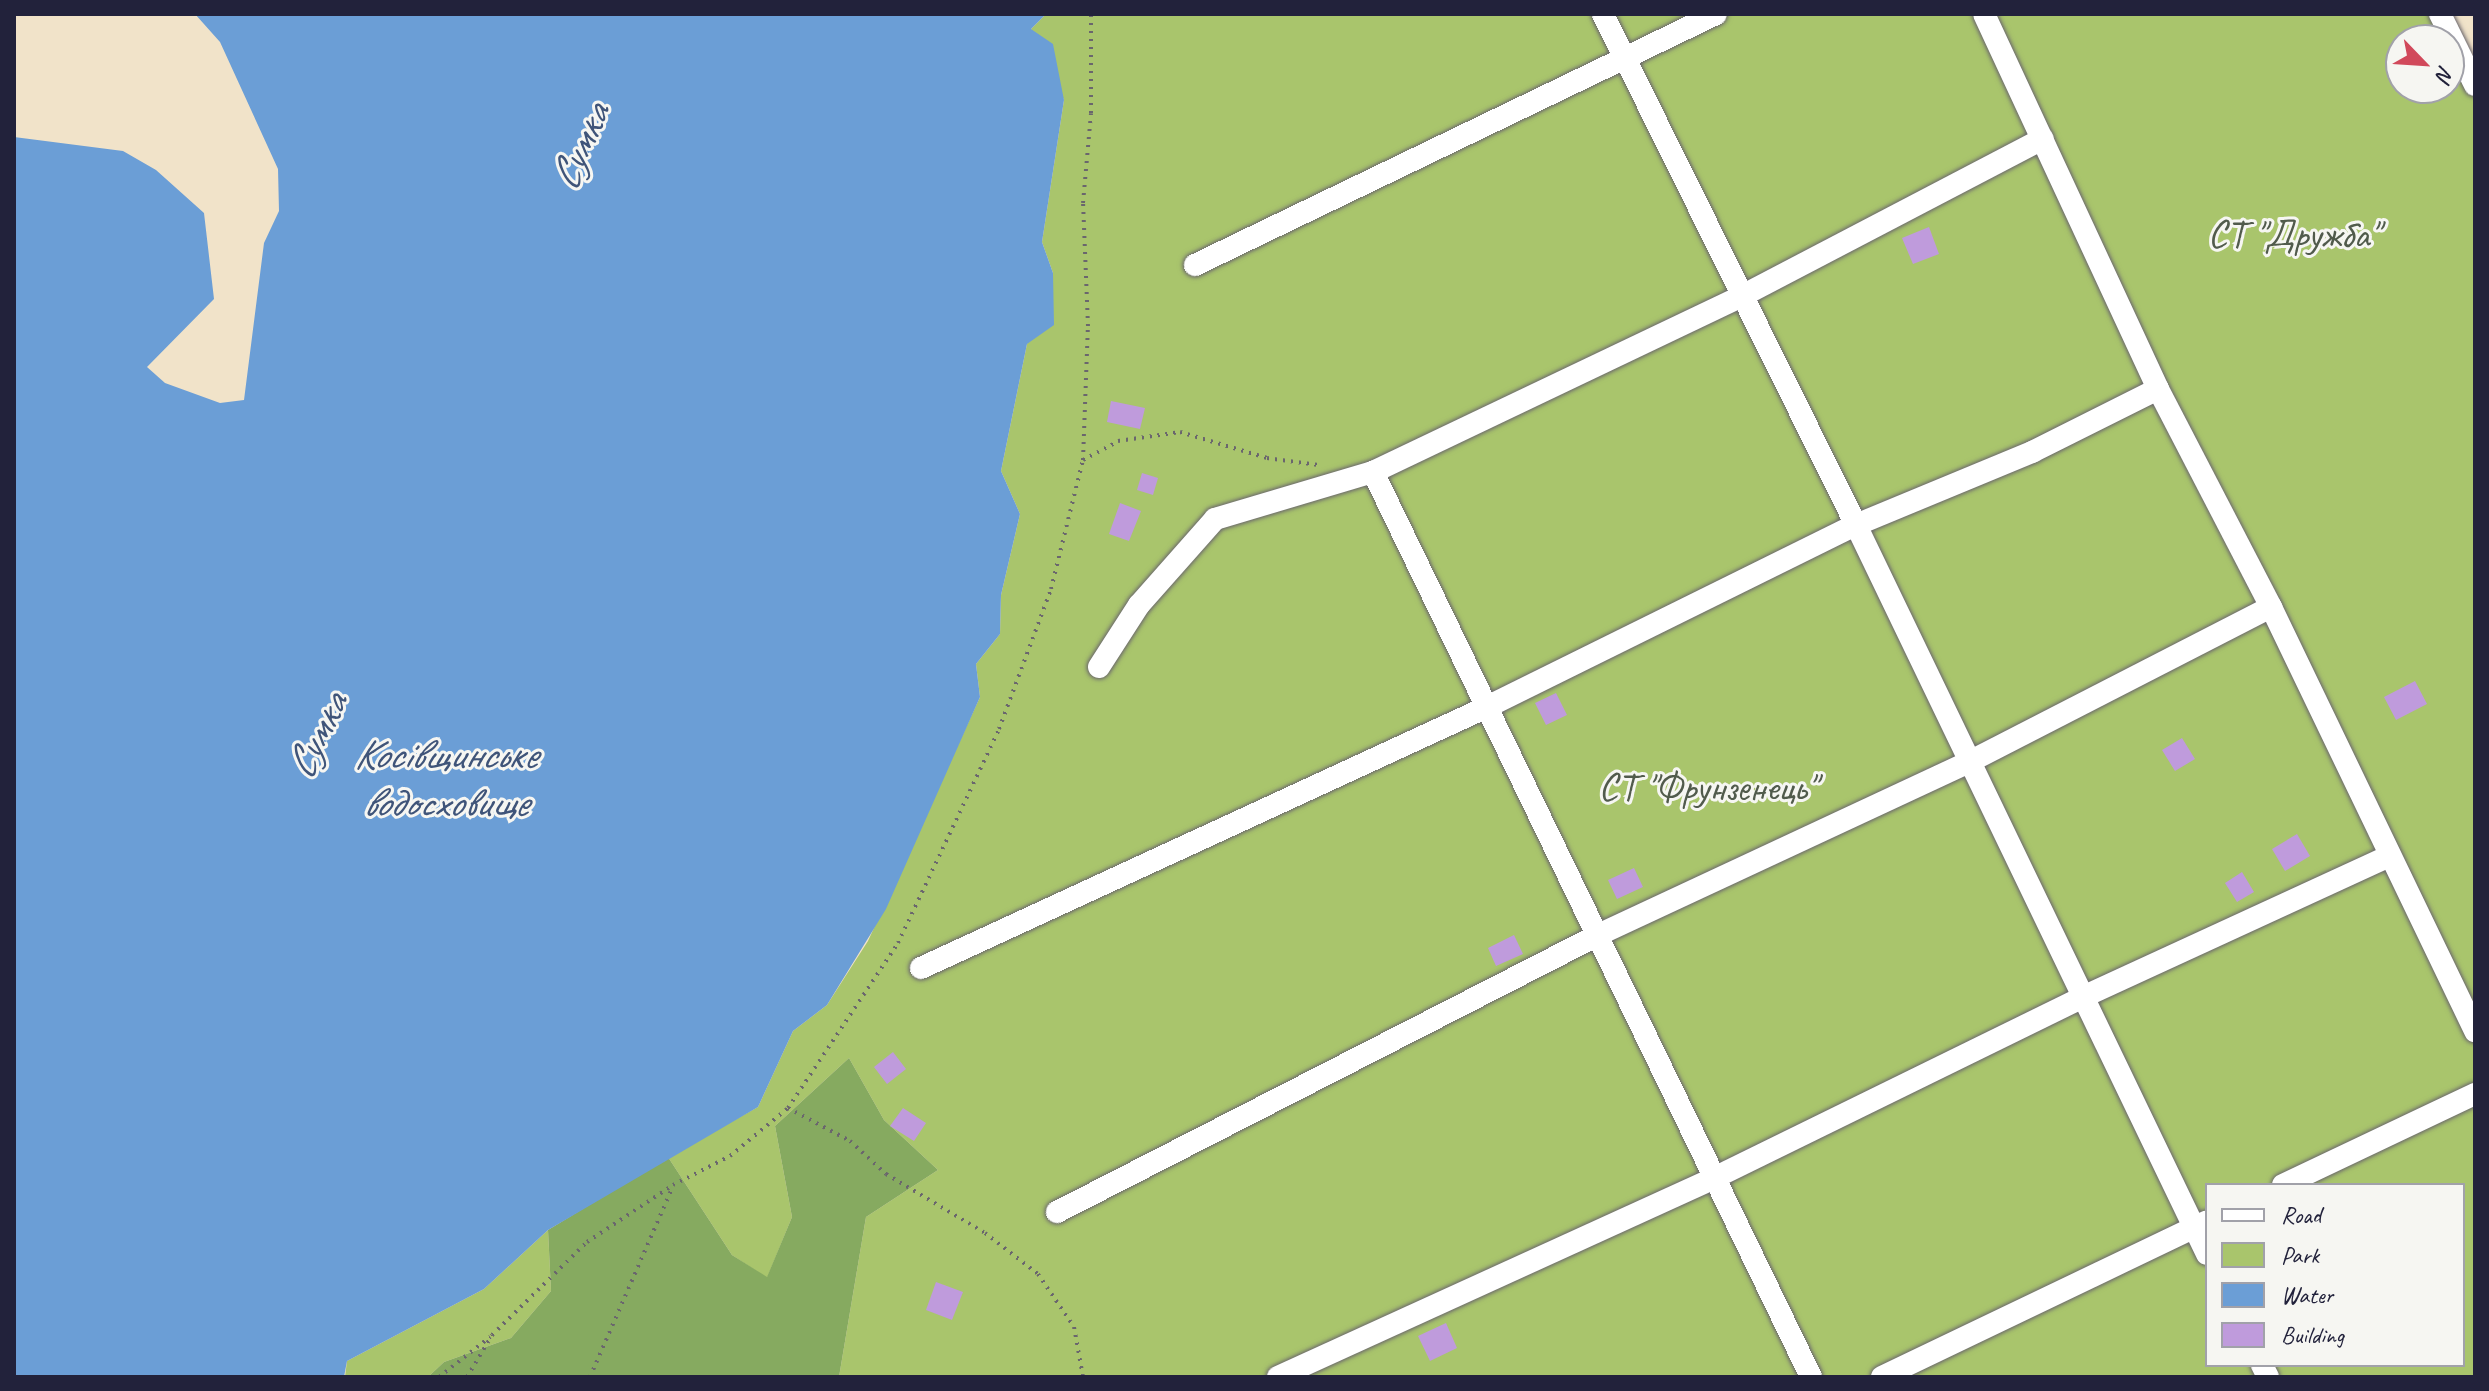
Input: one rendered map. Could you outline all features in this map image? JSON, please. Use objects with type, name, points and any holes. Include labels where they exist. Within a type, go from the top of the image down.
[{"type":"street","points":[[1603,14],[1744,295],[2083,997],[2200,1224],[2205,1245]]},
{"type":"street","points":[[1195,265],[1716,14]]},
{"type":"street","points":[[1984,14],[2158,389],[2271,607],[2475,1031]]},
{"type":"street","points":[[2440,14],[2475,85]]},
{"type":"street","points":[[1099,667],[1139,605],[1215,519],[1373,472],[1744,295],[2043,139]]},
{"type":"street","points":[[921,968],[1489,706],[1856,525],[2032,452],[2158,389]]},
{"type":"street","points":[[1373,472],[1489,706],[1811,1377]]},
{"type":"street","points":[[1057,1212],[1598,935],[1971,761],[2271,607]]},
{"type":"street","points":[[1278,1377],[1716,1177],[2083,997],[2389,856]]},
{"type":"street","points":[[2287,1183],[2475,1094]]},
{"type":"street","points":[[1882,1377],[2200,1224]]},
{"type":"path","points":[[439,1377],[492,1335],[587,1242],[673,1185],[730,1156],[788,1108],[898,943],[999,729],[1051,589],[1083,460],[1088,326],[1083,203],[1091,113],[1091,14]]},
{"type":"path","points":[[1083,460],[1118,441],[1180,432],[1267,458],[1328,466]]},
{"type":"path","points":[[788,1108],[850,1141],[886,1174],[985,1233],[1038,1274],[1074,1327],[1083,1377]]},
{"type":"path","points":[[590,1377],[673,1185]]},
{"type":"path","points":[[467,1377],[492,1335]]},
{"type":"green space","name":"СТ \"Фрунзенець\"","points":[[1046,14],[2435,14],[2440,24],[2385,24],[2385,104],[2465,104],[2465,77],[2475,98],[2475,1377],[839,1377],[866,1217],[938,1170],[884,1120],[849,1058],[775,1126],[792,1217],[767,1278],[732,1255],[668,1157],[758,1107],[793,1031],[827,1005],[868,941],[980,697],[976,664],[1000,634],[1001,595],[1020,514],[1001,471],[1027,344],[1053,273],[1042,242],[1064,100],[1031,29]]},
{"type":"green space","points":[[849,1058],[884,1120],[938,1170],[866,1217],[839,1377],[428,1377],[444,1362],[511,1338],[551,1291],[548,1230],[668,1157],[732,1255],[767,1277],[792,1217],[775,1126]]},
{"type":"green space","points":[[548,1230],[551,1291],[511,1338],[444,1362],[428,1377],[345,1377],[347,1361],[484,1289]]},
{"type":"water","name":"Косівщинське водосховище","points":[[195,14],[1046,14],[1031,29],[1053,44],[1064,100],[1042,242],[1053,273],[1054,325],[1027,344],[1001,471],[1020,514],[1001,595],[1000,634],[976,664],[980,697],[886,909],[827,1005],[793,1031],[758,1107],[548,1230],[484,1289],[347,1361],[344,1377],[14,1377],[14,137],[123,151],[156,170],[204,213],[214,299],[147,367],[165,383],[220,403],[244,400],[264,243],[279,211],[278,169],[220,42]]},
{"type":"building","points":[[1929,227],[1939,254],[1913,264],[1902,238]]},
{"type":"building","points":[[1111,401],[1145,408],[1140,429],[1107,422]]},
{"type":"building","points":[[1142,473],[1158,478],[1153,495],[1137,490]]},
{"type":"building","points":[[1120,503],[1141,511],[1129,541],[1109,534]]},
{"type":"building","points":[[2415,681],[2427,704],[2396,720],[2384,697]]},
{"type":"building","points":[[1556,693],[1567,715],[1546,725],[1535,703]]},
{"type":"building","points":[[2182,738],[2195,759],[2175,771],[2162,750]]},
{"type":"building","points":[[2297,834],[2310,856],[2285,871],[2272,849]]},
{"type":"building","points":[[1634,868],[1643,887],[1617,899],[1608,880]]},
{"type":"building","points":[[2242,872],[2254,892],[2237,902],[2225,883]]},
{"type":"building","points":[[1514,935],[1523,954],[1496,966],[1488,948]]},
{"type":"building","points":[[893,1052],[906,1069],[887,1084],[874,1067]]},
{"type":"building","points":[[903,1108],[926,1123],[914,1141],[890,1126]]},
{"type":"building","points":[[936,1282],[963,1292],[952,1320],[926,1310]]},
{"type":"building","points":[[1446,1323],[1457,1348],[1430,1361],[1418,1336]]},
{"type":"water label","name":"Сумка","points":[[580,147]]},
{"type":"water label","name":"Сумка","points":[[317,736]]},
{"type":"park label","name":"СТ \"Дружба\"","points":[[2293,234]]}]
